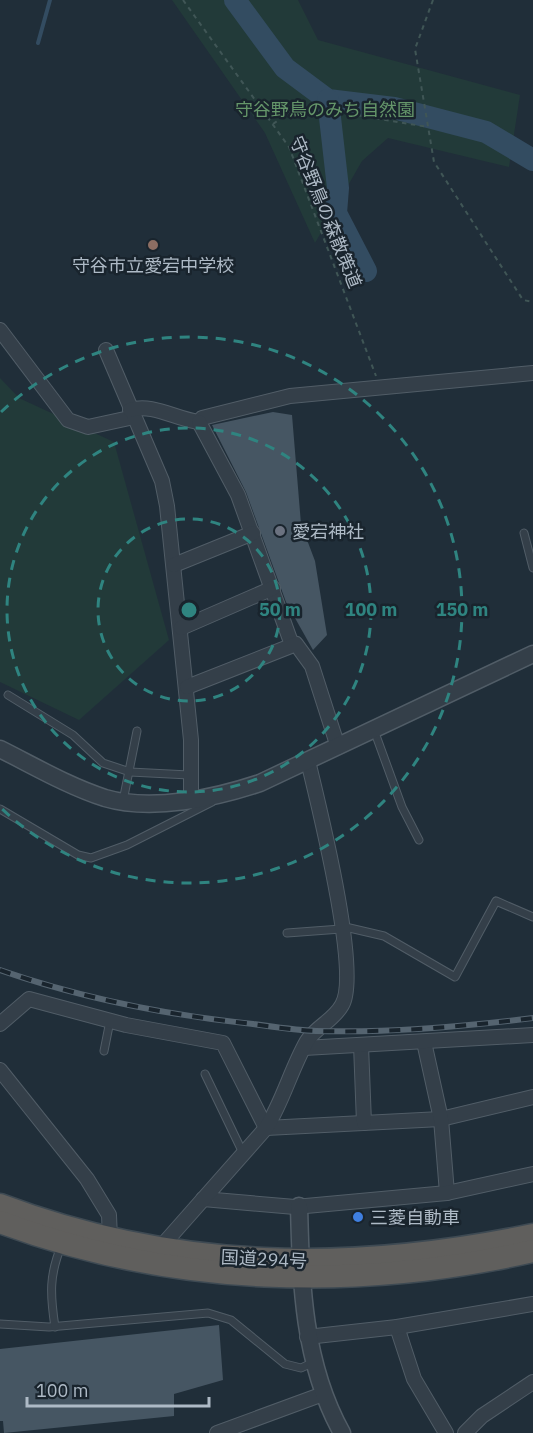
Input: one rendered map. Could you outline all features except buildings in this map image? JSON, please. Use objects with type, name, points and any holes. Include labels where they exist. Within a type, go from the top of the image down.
[{"type":"highway","name":"国道294号","points":[[0,1205],[37,1219],[110,1238],[301,1270],[440,1252],[533,1235]]},
{"type":"highway","name":"国道294号","points":[[0,1222],[63,1242],[144,1261],[207,1272],[301,1270],[382,1275],[444,1268],[533,1251]]},
{"type":"street","points":[[0,330],[68,420],[88,427],[132,414],[144,406],[183,420],[198,422]]},
{"type":"street","points":[[106,350],[162,481],[187,687],[191,740],[189,775],[191,800]]},
{"type":"street","points":[[198,422],[202,418],[290,396],[533,373]]},
{"type":"street","points":[[198,422],[238,495],[292,645]]},
{"type":"street","points":[[174,565],[253,533]]},
{"type":"street","points":[[181,628],[273,588]]},
{"type":"street","points":[[187,687],[296,644],[312,666],[338,747]]},
{"type":"street","points":[[0,749],[78,787],[123,801],[191,800],[222,796],[260,783],[308,762],[533,654]]},
{"type":"street","points":[[160,1248],[266,1128],[278,1110],[304,1048],[314,1031],[342,1005],[347,984],[332,859],[308,762]]},
{"type":"street","points":[[0,1024],[29,999],[110,1021],[223,1043],[266,1128]]},
{"type":"street","points":[[304,1048],[533,1035]]},
{"type":"street","points":[[424,1042],[441,1119],[447,1193]]},
{"type":"street","points":[[361,1045],[364,1123]]},
{"type":"street","points":[[0,1070],[87,1179],[110,1215],[110,1238]]},
{"type":"street","points":[[266,1128],[441,1119],[533,1096]]},
{"type":"street","points":[[203,1199],[299,1206],[447,1193],[533,1174]]},
{"type":"street","points":[[299,1206],[301,1270],[308,1337],[323,1394],[342,1433]]},
{"type":"street","points":[[308,1337],[397,1327],[533,1304]]},
{"type":"street","points":[[397,1327],[414,1379],[446,1433]]},
{"type":"street","points":[[465,1433],[482,1416],[533,1382]]},
{"type":"street","points":[[219,1433],[323,1394]]},
{"type":"lane","points":[[524,533],[533,568]]},
{"type":"lane","points":[[8,695],[73,735],[87,751],[103,763],[130,772],[189,775]]},
{"type":"lane","points":[[374,730],[402,807],[419,840]]},
{"type":"lane","points":[[123,801],[137,731]]},
{"type":"lane","points":[[0,809],[78,855],[91,858],[127,845],[222,796]]},
{"type":"lane","points":[[287,933],[341,927],[384,936],[455,977],[496,901],[533,917]]},
{"type":"lane","points":[[104,1051],[110,1021]]},
{"type":"lane","points":[[205,1074],[243,1153]]},
{"type":"lane","points":[[55,1327],[50,1298],[52,1268],[63,1242]]},
{"type":"lane","points":[[0,1324],[55,1327],[208,1313],[231,1320],[285,1364],[301,1368],[314,1362]]},
{"type":"path","name":"守谷野鳥の森散策道","points":[[183,0],[289,147],[380,387]]},
{"type":"path","points":[[432,0],[416,49],[434,162],[523,300],[533,302]]},
{"type":"path","points":[[273,124],[294,109],[314,108],[428,127]]},
{"type":"green space","name":"守谷野鳥のみち自然園","points":[[172,0],[298,0],[318,40],[520,95],[509,167],[388,138],[362,161],[315,243],[265,133]]},
{"type":"green space","points":[[0,378],[19,398],[114,442],[169,640],[79,720],[0,682]]},
{"type":"waterway","points":[[38,43],[50,0]]},
{"type":"waterway","points":[[235,0],[285,68],[328,100],[394,108],[486,132],[533,160]]},
{"type":"waterway","points":[[328,100],[338,188],[336,213],[366,271]]},
{"type":"railway","points":[[0,970],[62,989],[125,1004],[189,1016],[300,1030],[397,1030],[452,1027],[533,1018]]},
{"type":"place","name":"守谷市立愛宕中学校","points":[[153,245]]},
{"type":"place","name":"愛宕神社","points":[[280,531]]},
{"type":"place","name":"三菱自動車","points":[[358,1217]]}]
